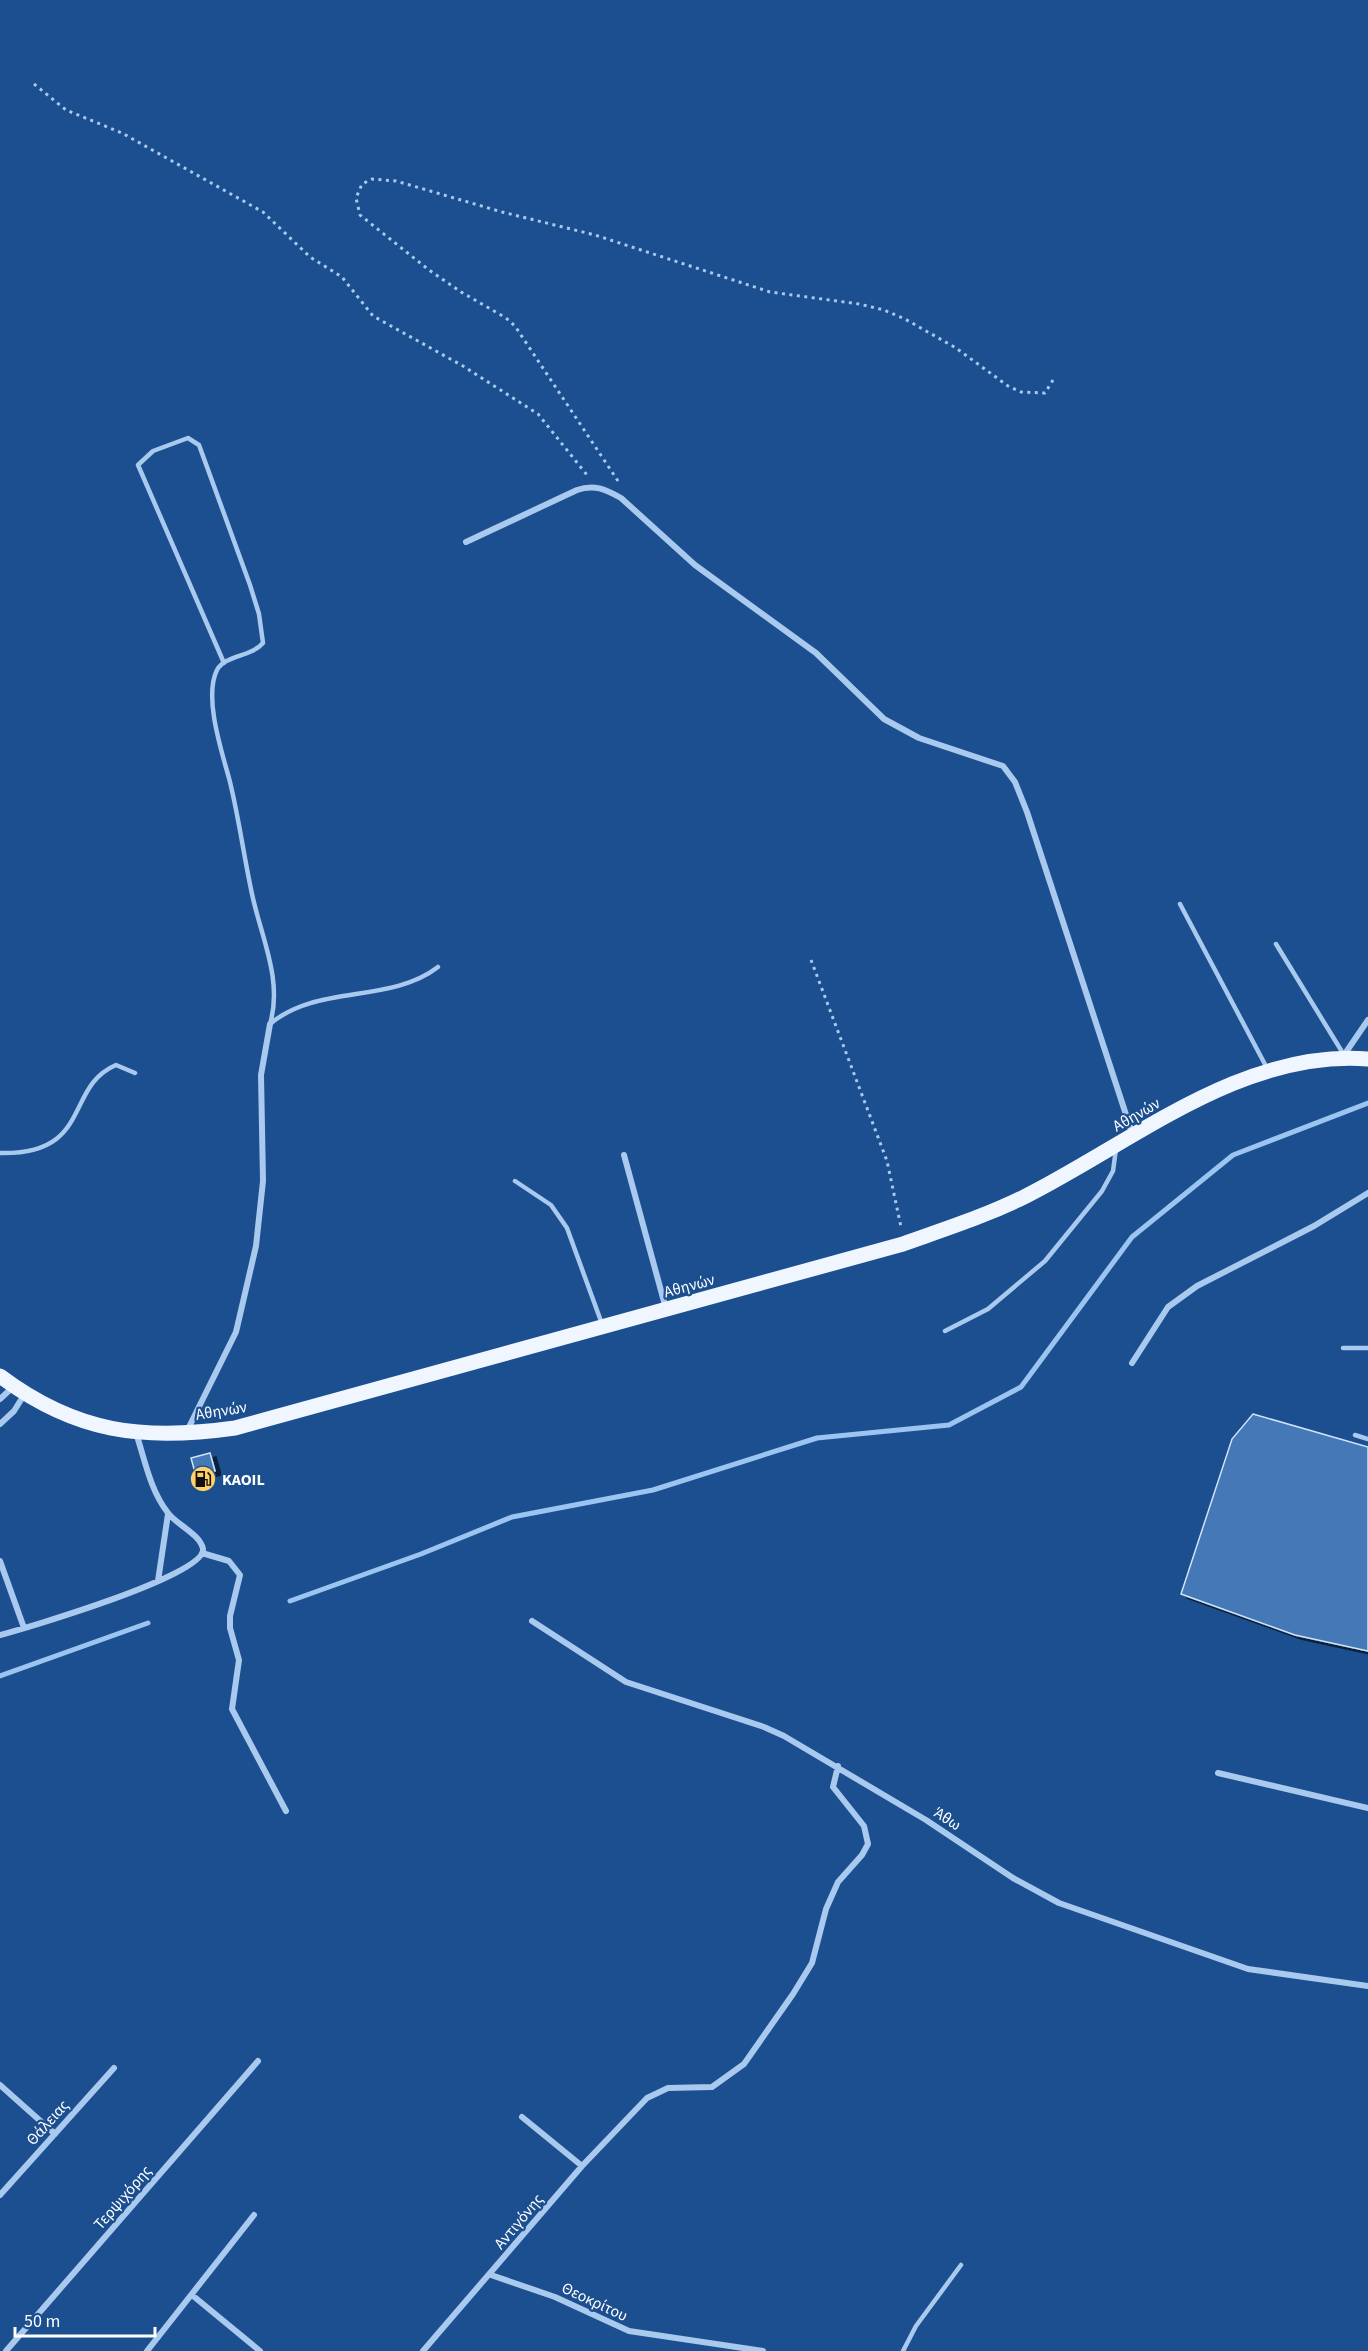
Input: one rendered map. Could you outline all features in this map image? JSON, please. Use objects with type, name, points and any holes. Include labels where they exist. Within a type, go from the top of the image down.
[{"type":"main road","name":"Αθηνών","points":[[0,1376],[52,1410],[82,1422],[136,1433],[185,1434],[236,1428],[903,1244],[998,1209],[1218,1089],[1269,1072],[1314,1061],[1352,1057]]},
{"type":"street","points":[[466,542],[577,489],[594,486],[608,490],[626,502],[695,564],[816,653],[890,723],[919,738],[985,758],[1007,768],[1031,823],[1133,1136]]},
{"type":"street","points":[[1352,1057],[1368,1020]]},
{"type":"street","points":[[185,1434],[236,1332],[256,1246],[263,1181],[261,1075],[270,1024]]},
{"type":"street","points":[[624,1155],[666,1310]]},
{"type":"street","points":[[1132,1363],[1168,1307],[1197,1286],[1314,1226],[1368,1193]]},
{"type":"street","points":[[0,1399],[19,1390]]},
{"type":"street","points":[[0,1424],[14,1411],[19,1390]]},
{"type":"street","points":[[136,1433],[156,1493],[168,1514],[198,1540],[202,1553]]},
{"type":"street","points":[[158,1581],[168,1514]]},
{"type":"street","points":[[0,1635],[158,1581],[190,1565],[202,1553]]},
{"type":"street","points":[[202,1553],[230,1561],[240,1575],[230,1616],[230,1628],[239,1660],[232,1709],[286,1811]]},
{"type":"street","points":[[0,1561],[3,1580],[24,1628]]},
{"type":"street","name":"Άθω","points":[[532,1621],[626,1682],[765,1726],[838,1766],[1013,1878],[1059,1904],[1248,1969],[1368,1986]]},
{"type":"street","name":"Αντιγόνης","points":[[423,2351],[491,2275],[582,2166],[647,2098],[668,2088],[712,2087],[744,2064],[813,1963],[826,1909],[838,1882],[862,1855],[868,1844],[864,1826],[833,1787],[838,1766]]},
{"type":"street","points":[[1218,1773],[1368,1808]]},
{"type":"street","name":"Τερψιχόρης","points":[[6,2351],[258,2061]]},
{"type":"street","name":"Θάλειας","points":[[0,2194],[114,2068]]},
{"type":"street","points":[[0,2085],[55,2134]]},
{"type":"street","points":[[522,2118],[582,2166]]},
{"type":"street","points":[[147,2351],[254,2216]]},
{"type":"street","name":"Θεοκρίτου","points":[[491,2275],[555,2297],[629,2331],[763,2351]]},
{"type":"street","points":[[192,2295],[260,2351]]},
{"type":"lane","points":[[224,663],[138,465],[153,451],[188,438],[199,445],[250,585],[262,630],[263,643],[256,650],[224,663],[215,677],[214,717],[253,897],[273,976],[275,996],[270,1024]]},
{"type":"lane","points":[[1180,904],[1269,1072]]},
{"type":"lane","points":[[1276,944],[1352,1057]]},
{"type":"lane","points":[[270,1024],[280,1015],[303,1005],[401,984],[428,975],[438,967]]},
{"type":"lane","points":[[0,1153],[29,1151],[52,1143],[68,1129],[85,1096],[104,1070],[116,1065],[135,1073]]},
{"type":"lane","points":[[945,1331],[988,1309],[1045,1261],[1102,1191],[1113,1171],[1116,1146]]},
{"type":"lane","points":[[515,1181],[551,1205],[567,1228],[603,1327]]},
{"type":"lane","points":[[1342,1348],[1368,1348]]},
{"type":"lane","points":[[1355,1436],[1368,1439]]},
{"type":"lane","points":[[903,2351],[916,2326],[961,2265]]},
{"type":"path","points":[[34,84],[66,110],[122,133],[263,212],[310,257],[342,277],[373,316],[480,377],[538,414],[594,486]]},
{"type":"path","points":[[626,502],[608,464],[515,326],[429,270],[360,215],[356,198],[362,184],[372,179],[396,181],[501,212],[595,235],[770,292],[884,310],[905,319],[956,348],[1021,392],[1045,393],[1053,380]]},
{"type":"path","points":[[811,960],[887,1161],[903,1244]]},
{"type":"building","points":[[1253,1414],[1368,1447],[1368,1651],[1295,1635],[1181,1594],[1232,1439]]},
{"type":"building","points":[[210,1453],[215,1471],[196,1476],[191,1458]]},
{"type":"waterway","points":[[290,1601],[421,1554],[512,1517],[653,1490],[817,1438],[949,1425],[1021,1387],[1132,1237],[1233,1155],[1368,1103]]},
{"type":"waterway","points":[[0,1676],[148,1623]]},
{"type":"place","name":"KAOIL","points":[[203,1479]]}]
